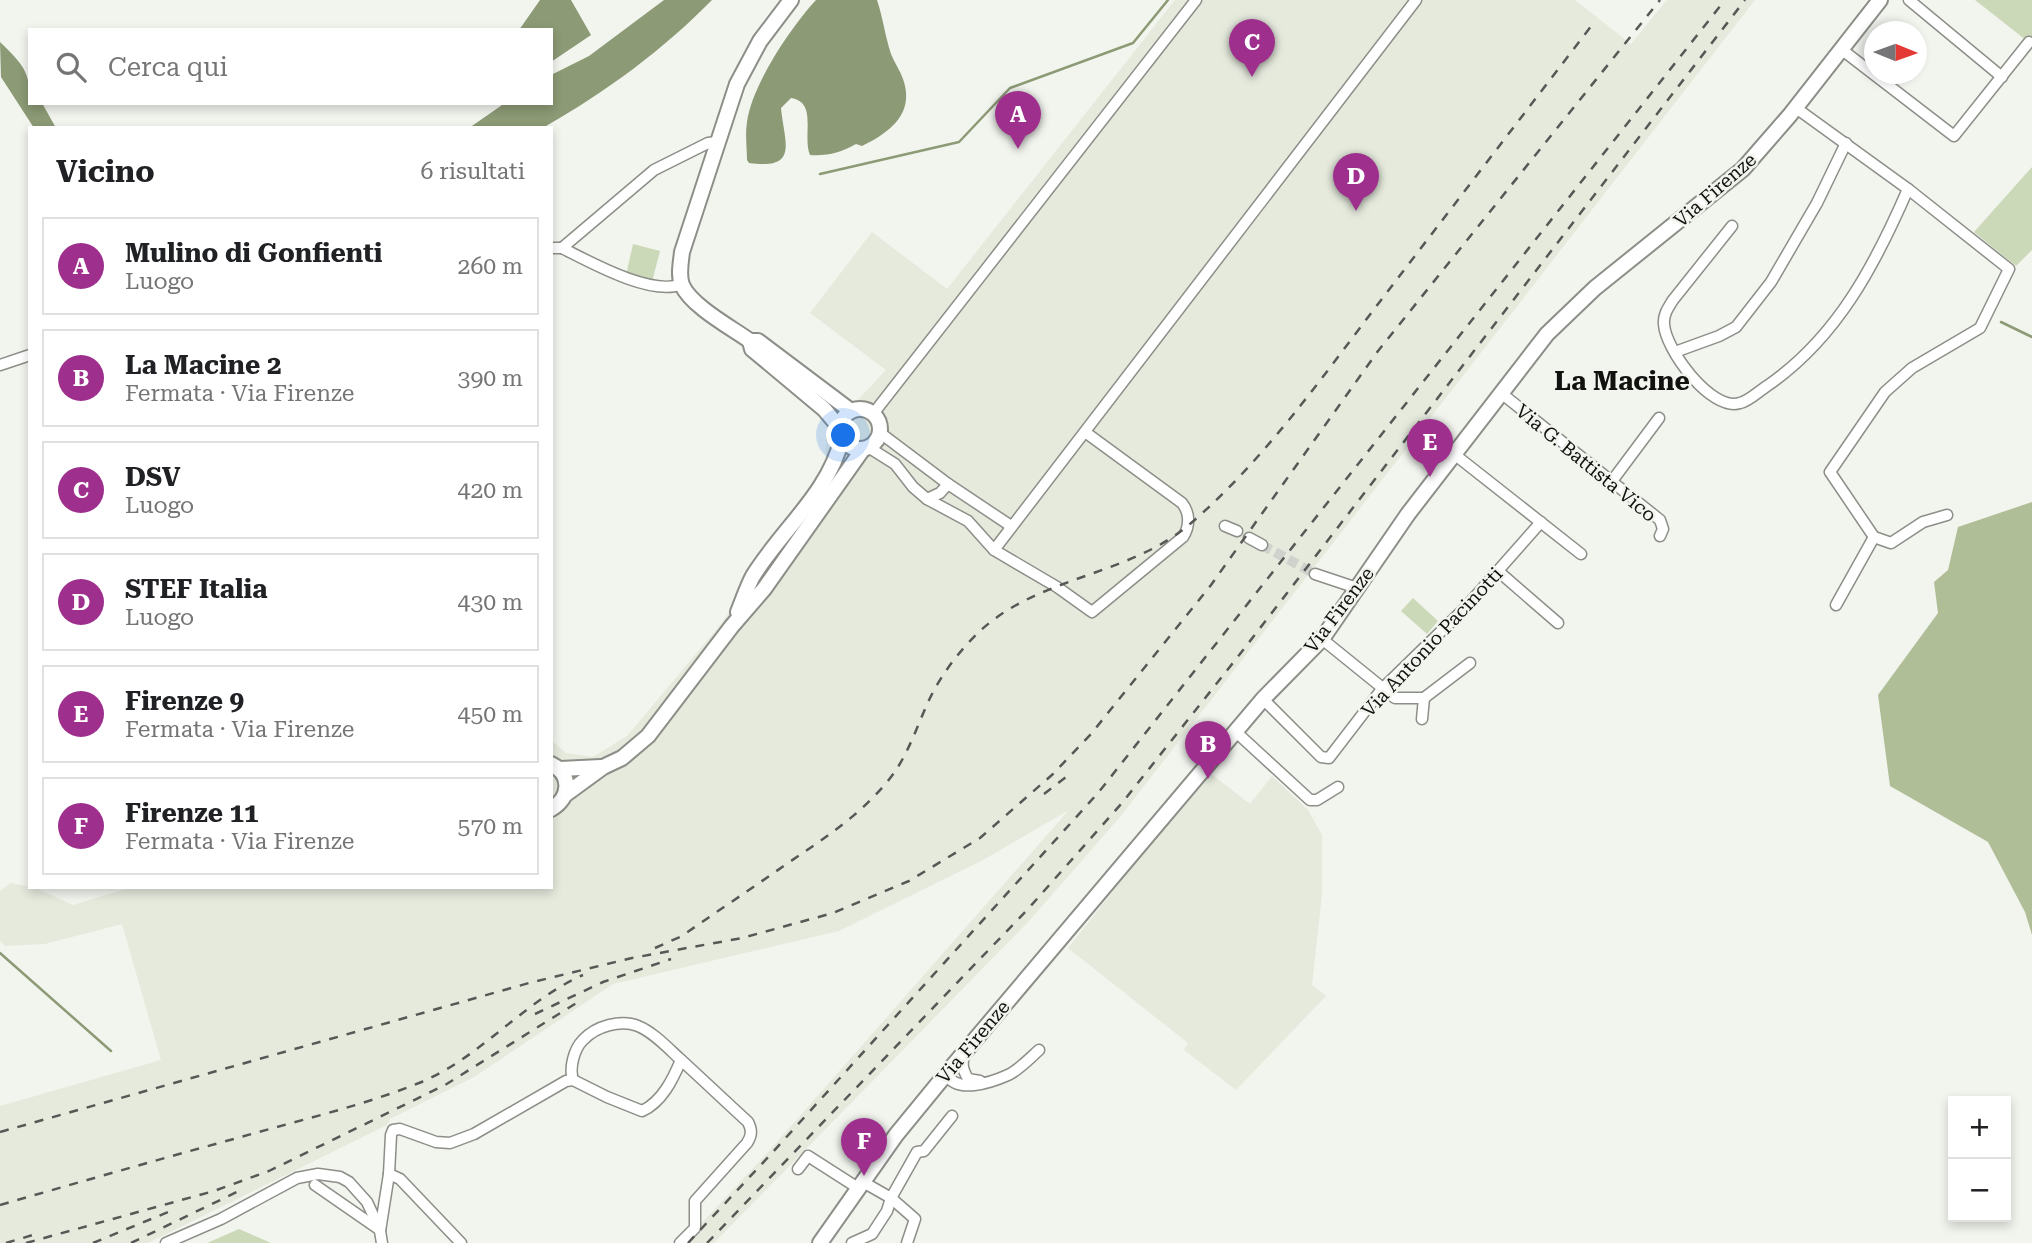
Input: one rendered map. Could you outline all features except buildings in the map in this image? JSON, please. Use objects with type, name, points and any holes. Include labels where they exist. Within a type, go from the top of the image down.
[{"type":"main road","points":[[791,0],[760,41],[737,84],[682,252],[682,284],[692,298],[750,341],[758,341],[851,411]]},
{"type":"main road","name":"Via Firenze","points":[[820,1243],[860,1185],[931,1092],[1263,699],[1322,639],[1408,514],[1547,334],[1595,288],[1743,169],[1796,108],[1880,0]]},
{"type":"main road","points":[[750,341],[752,349],[824,409],[851,447],[865,448]]},
{"type":"main road","points":[[553,808],[566,794],[603,767],[622,758],[648,736],[732,626],[764,589],[865,448],[873,444],[880,432],[873,414],[863,409],[851,411],[843,418],[838,457],[828,477],[753,577],[732,626]]},
{"type":"main road","points":[[556,766],[603,767]]},
{"type":"main road","points":[[556,766],[566,781],[566,794]]},
{"type":"street","points":[[873,414],[1196,0]]},
{"type":"street","points":[[994,550],[1416,0]]},
{"type":"street","points":[[1909,0],[2002,77]]},
{"type":"street","points":[[1841,49],[1954,136],[2029,42]]},
{"type":"street","points":[[1796,108],[1908,189],[2009,269],[1980,328],[1912,368],[1885,392],[1830,472],[1874,537],[1891,543],[1923,522],[1947,515]]},
{"type":"street","points":[[682,284],[672,289],[625,279],[557,248],[654,170],[708,142],[717,142]]},
{"type":"street","points":[[1675,352],[1719,336],[1735,327],[1771,282],[1817,203],[1846,143]]},
{"type":"street","points":[[1732,226],[1666,311],[1663,322],[1665,333],[1675,352],[1697,383],[1714,397],[1732,404],[1741,403],[1781,376],[1839,318],[1866,278],[1908,189]]},
{"type":"street","points":[[0,365],[28,356]]},
{"type":"street","name":"Via G. Battista Vico","points":[[1501,393],[1660,520],[1663,529],[1660,536]]},
{"type":"street","points":[[1612,481],[1659,418]]},
{"type":"street","points":[[880,432],[948,484],[1011,526]]},
{"type":"street","points":[[865,448],[895,464],[913,487],[927,499],[968,521],[994,550],[1057,587],[1092,612],[1179,541],[1188,525],[1187,510],[1182,503],[1085,432]]},
{"type":"street","points":[[1454,454],[1581,554]]},
{"type":"street","points":[[927,499],[940,493],[948,484]]},
{"type":"street","name":"Via Antonio Pacinotti","points":[[1263,699],[1325,759],[1329,758],[1382,689],[1465,608],[1541,523]]},
{"type":"street","points":[[1225,526],[1237,531]]},
{"type":"street","points":[[1836,605],[1874,537]]},
{"type":"street","points":[[1249,538],[1262,545]]},
{"type":"street","points":[[1498,571],[1558,623]]},
{"type":"street","points":[[1315,574],[1357,588]]},
{"type":"street","points":[[1322,639],[1395,698],[1424,698],[1470,663]]},
{"type":"street","points":[[1422,719],[1424,698]]},
{"type":"street","points":[[1236,732],[1310,800],[1317,800],[1338,787]]},
{"type":"street","points":[[573,1080],[570,1072],[582,1040],[618,1022],[640,1027],[681,1060],[748,1122],[751,1137],[695,1200],[695,1228],[680,1243]]},
{"type":"street","points":[[966,1083],[962,1059],[969,1047]]},
{"type":"street","points":[[931,1092],[1010,1074],[1039,1050]]},
{"type":"street","points":[[380,1231],[389,1174],[391,1135],[396,1128],[436,1142],[450,1143],[474,1134],[566,1081],[573,1080],[642,1111],[655,1105],[681,1060]]},
{"type":"street","points":[[946,1074],[954,1074],[966,1083]]},
{"type":"street","points":[[852,1243],[872,1234],[887,1211],[891,1198],[916,1152],[924,1151],[952,1116]]},
{"type":"street","points":[[798,1169],[808,1156],[860,1185],[891,1198],[915,1219],[907,1243]]},
{"type":"street","points":[[166,1243],[221,1219],[307,1174],[330,1174],[349,1182],[367,1202],[380,1231],[382,1243]]},
{"type":"street","points":[[389,1174],[400,1179],[461,1243]]},
{"type":"street","points":[[315,1185],[380,1231]]},
{"type":"street","points":[[367,1202],[378,1206],[386,1200]]},
{"type":"shaded area","points":[[540,0],[571,0],[591,35],[553,61],[553,28],[520,28]]},
{"type":"shaded area","points":[[664,0],[712,0],[634,69],[546,126],[472,126],[502,105],[553,105],[553,74],[589,56]]},
{"type":"shaded area","points":[[816,0],[877,0],[891,54],[906,91],[903,111],[891,128],[862,146],[856,144],[834,153],[810,155],[807,113],[799,101],[791,98],[781,108],[786,142],[782,158],[765,164],[749,163],[746,127],[756,91],[784,41]]},
{"type":"shaded area","points":[[1175,0],[1575,0],[1631,44],[1667,0],[1755,0],[1120,817],[1029,921],[714,1243],[683,1243],[770,1150],[1069,810],[983,860],[839,931],[613,984],[474,1077],[390,1119],[387,1125],[148,1243],[0,1243],[0,1106],[161,1060],[122,924],[45,944],[5,946],[0,941],[0,891],[11,883],[28,886],[28,889],[38,889],[73,905],[125,889],[553,889],[553,742],[566,753],[593,757],[627,736],[721,624],[825,463],[826,434],[886,370],[810,313],[872,232],[947,289]]},
{"type":"shaded area","points":[[1975,0],[2032,0],[2032,43],[2031,44]]},
{"type":"shaded area","points":[[0,42],[27,75],[28,105],[43,105],[55,126],[33,126],[1,77]]},
{"type":"shaded area","points":[[2032,167],[2032,250],[2016,266],[1974,232]]},
{"type":"shaded area","points":[[633,244],[660,251],[652,282],[626,275]]},
{"type":"shaded area","points":[[2032,502],[2032,935],[2025,912],[1988,842],[1890,786],[1878,695],[1938,613],[1934,582],[1948,570],[1958,527]]},
{"type":"shaded area","points":[[1413,598],[1438,621],[1427,634],[1401,611]]},
{"type":"shaded area","points":[[1210,773],[1250,804],[1272,776],[1308,810],[1322,835],[1322,894],[1312,985],[1326,996],[1236,1090],[1184,1050],[1188,1043],[1068,948]]},
{"type":"shaded area","points":[[239,1229],[271,1243],[207,1243]]},
{"type":"waterway","points":[[820,174],[959,142],[1010,88],[1133,43],[1168,0]]},
{"type":"waterway","points":[[2001,322],[2032,337]]},
{"type":"waterway","points":[[0,953],[111,1051]]},
{"type":"tunnel","points":[[1262,545],[1315,574]]},
{"type":"railway","points":[[0,1132],[529,983],[632,958],[742,938],[833,913],[909,881],[980,838],[1053,774],[1091,734],[1211,585],[1378,351],[1660,0]]},
{"type":"railway","points":[[688,1243],[1098,793],[1725,0]]},
{"type":"railway","points":[[707,1243],[1028,909],[1122,803],[1745,0]]},
{"type":"railway","points":[[655,948],[682,936],[826,837],[876,795],[895,772],[907,751],[937,685],[953,661],[980,631],[1029,598],[1140,555],[1166,541],[1216,500],[1265,448],[1310,393],[1592,25]]},
{"type":"railway","points":[[1044,794],[1066,777]]},
{"type":"railway","points":[[535,1014],[603,982],[671,959]]},
{"type":"railway","points":[[0,1205],[331,1112],[419,1083],[462,1059],[540,1000],[583,975]]},
{"type":"railway","points":[[26,1243],[214,1191],[269,1171],[445,1085],[578,1002]]},
{"type":"railway","points":[[131,1243],[243,1189]]},
{"type":"railway","points":[[93,1243],[173,1210]]},
{"type":"railway","points":[[6,1243],[36,1234]]},
{"type":"place","name":"DSV","points":[[1252,77]]},
{"type":"place","name":"Mulino di Gonfienti","points":[[1018,149]]},
{"type":"place","name":"STEF Italia","points":[[1356,211]]},
{"type":"place","name":"Firenze 9","points":[[1430,477]]},
{"type":"place","name":"La Macine 2","points":[[1208,779]]},
{"type":"place","name":"Firenze 11","points":[[864,1176]]},
{"type":"district","name":"La Macine","points":[[1622,381]]}]
